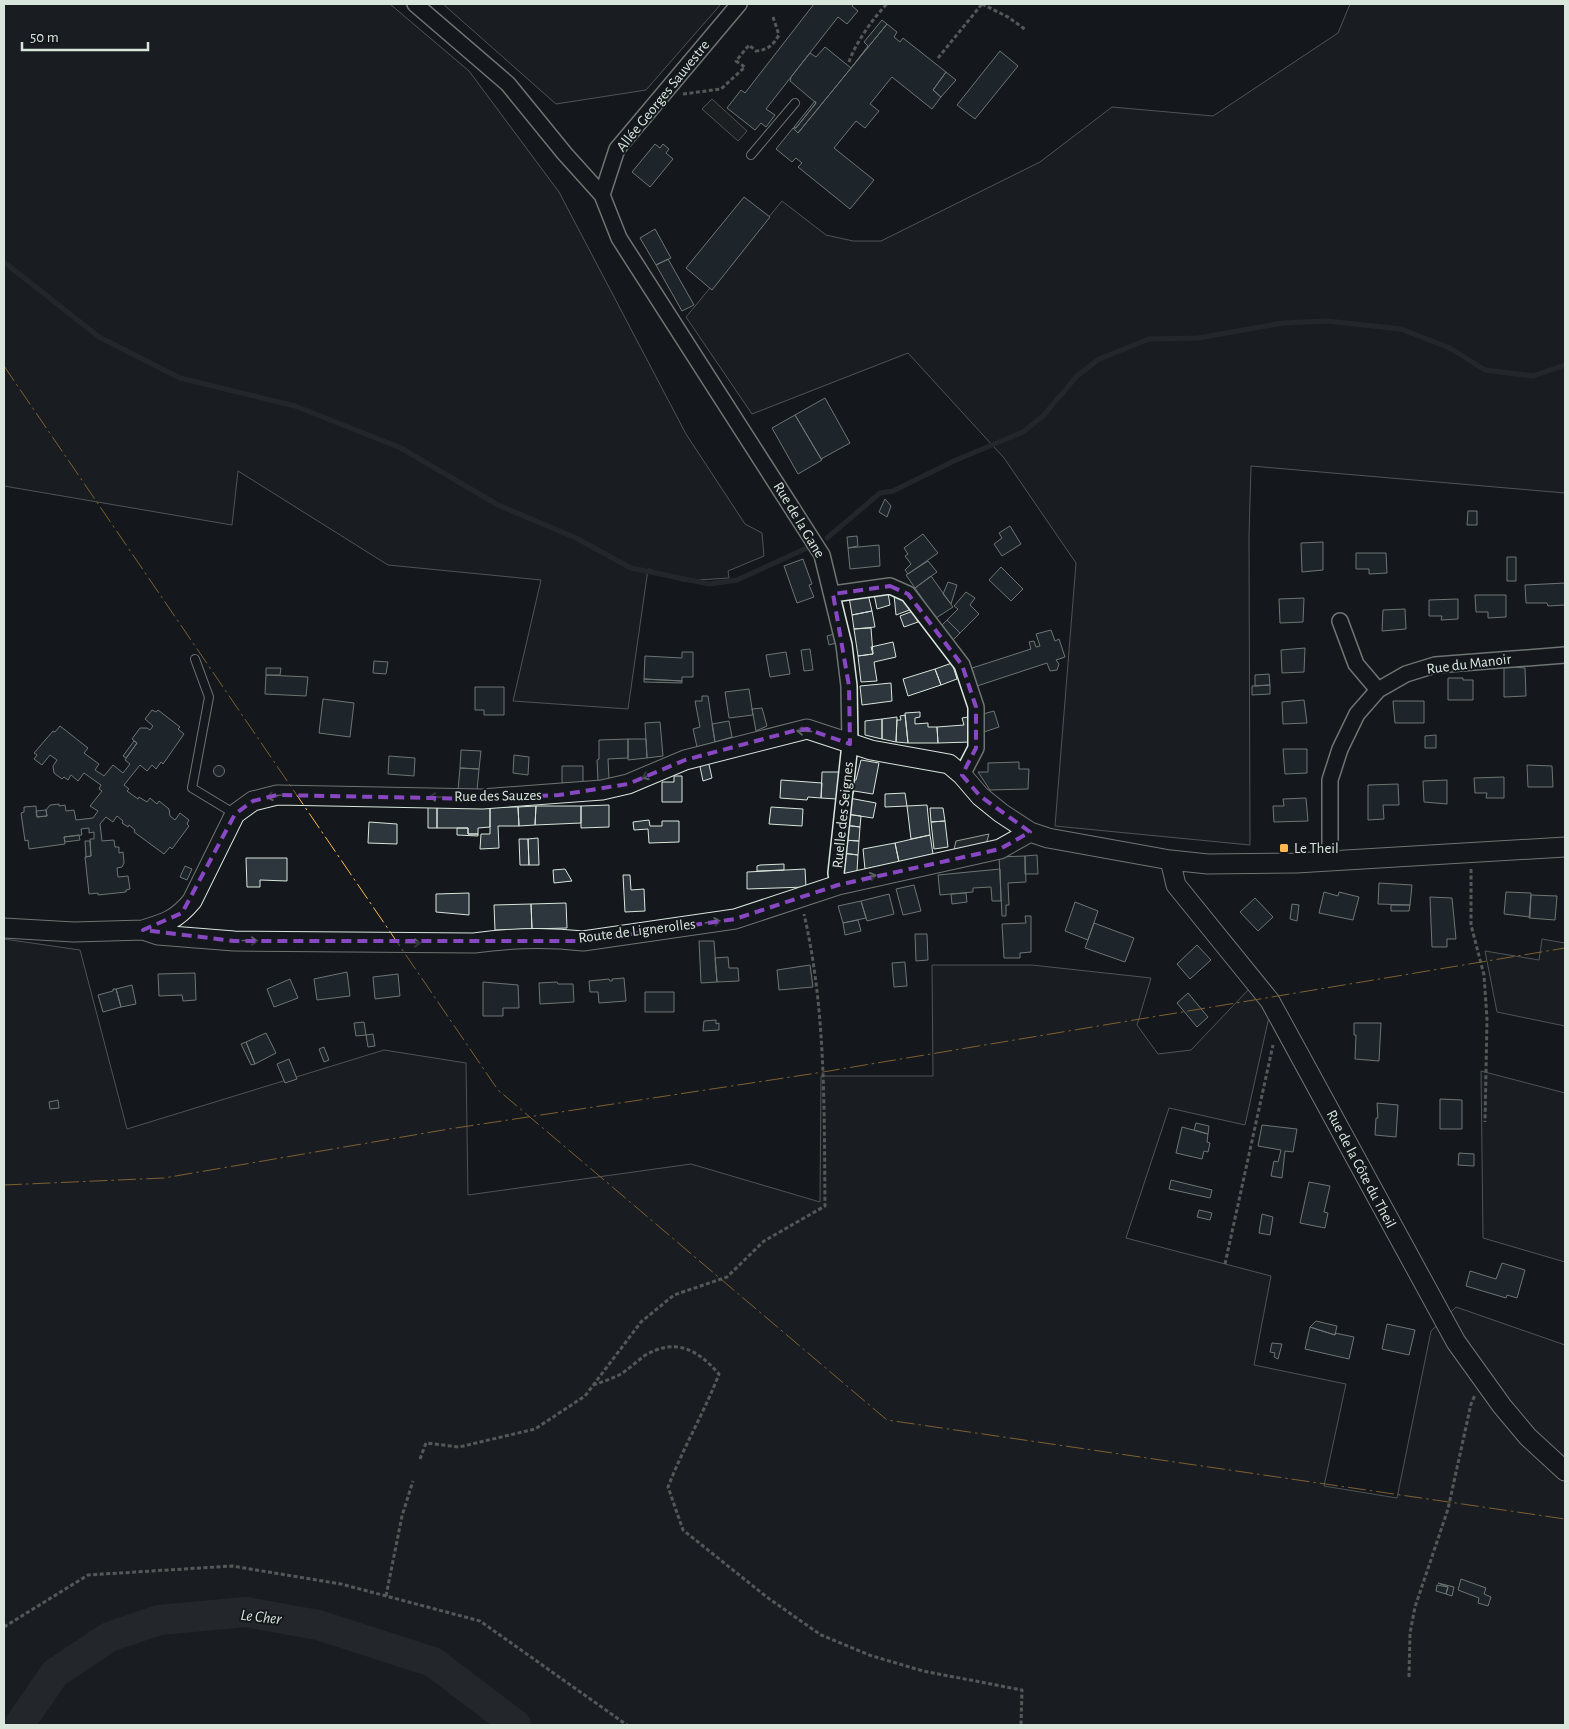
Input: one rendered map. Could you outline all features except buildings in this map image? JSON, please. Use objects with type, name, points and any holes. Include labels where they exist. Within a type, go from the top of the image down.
[{"type":"street","name":"Rue de la Gane","points":[[415,4],[508,84],[602,195],[619,238],[818,547],[833,594],[844,645],[849,686],[850,744]]},
{"type":"street","name":"Allée Georges Sauvestre","points":[[602,195],[617,149],[739,4]]},
{"type":"street","points":[[833,594],[890,586],[908,594],[962,665],[976,707],[976,748],[962,775]]},
{"type":"street","points":[[1340,621],[1356,664],[1378,690]]},
{"type":"street","name":"Rue du Manoir","points":[[1330,861],[1330,780],[1340,749],[1357,714],[1378,690],[1406,674],[1435,665],[1565,654]]},
{"type":"street","name":"Rue des Sauzes","points":[[235,814],[253,801],[277,795],[482,799],[602,790],[628,784],[685,760],[797,730],[807,729],[850,744]]},
{"type":"street","points":[[850,744],[948,764],[962,775],[980,796],[1030,832],[1048,838],[1170,860],[1208,864],[1330,861],[1565,847]]},
{"type":"street","name":"Ruelle des Seignes","points":[[838,885],[836,873],[850,744]]},
{"type":"street","points":[[4,928],[74,932],[143,930],[170,922],[182,913],[192,901],[235,814]]},
{"type":"street","name":"Route de Lignerolles","points":[[143,930],[158,935],[234,940],[474,944],[506,939],[559,938],[583,940],[735,918],[838,885],[1000,849],[1030,832]]},
{"type":"street","name":"Rue de la Côte du Theil","points":[[1170,860],[1176,884],[1270,1001],[1456,1342],[1482,1382],[1528,1436],[1565,1471]]},
{"type":"street","points":[[192,901],[192,918],[202,937]]},
{"type":"lane","points":[[751,155],[795,103]]},
{"type":"lane","points":[[195,659],[209,697],[192,788],[235,814]]},
{"type":"path","points":[[848,62],[853,49],[866,33],[873,18],[887,4]]},
{"type":"path","points":[[938,58],[982,4],[1008,17],[1026,30]]},
{"type":"path","points":[[682,94],[720,89],[745,67],[736,61],[749,45],[756,51],[765,50],[775,42],[780,35],[773,17]]},
{"type":"path","points":[[1472,853],[1471,925],[1484,975],[1487,1019],[1485,1122]]},
{"type":"path","points":[[420,1459],[426,1443],[459,1447],[535,1429],[584,1396],[641,1322],[674,1295],[727,1277],[764,1241],[825,1206],[824,1084],[818,986],[800,898]]},
{"type":"path","points":[[1225,1264],[1274,1039],[1284,1026]]},
{"type":"path","points":[[593,1385],[619,1375],[646,1355],[669,1346],[689,1348],[709,1362],[718,1374],[668,1487],[683,1530],[768,1598],[821,1635],[869,1655],[923,1671],[1022,1690],[1021,1725]]},
{"type":"path","points":[[1409,1677],[1410,1633],[1415,1607],[1448,1509],[1471,1404],[1482,1382]]},
{"type":"path","points":[[386,1596],[402,1516],[413,1481]]},
{"type":"path","points":[[4,1627],[88,1575],[232,1566],[341,1584],[480,1621],[627,1725]]},
{"type":"highlighted area","points":[[890,586],[908,594],[962,665],[976,707],[976,748],[962,775],[980,796],[1030,832],[1000,849],[838,885],[735,919],[583,941],[234,941],[143,930],[182,913],[235,814],[253,801],[277,795],[482,799],[559,795],[628,784],[685,760],[797,730],[807,729],[850,744],[849,686],[833,594]]},
{"type":"shaded area","points":[[4,4],[390,4],[469,71],[559,192],[686,434],[745,524],[762,533],[764,556],[728,571],[729,578],[683,581],[648,569],[628,709],[513,701],[541,580],[388,565],[238,471],[232,525],[4,486]]},
{"type":"shaded area","points":[[443,4],[721,4],[646,90],[556,104]]},
{"type":"shaded area","points":[[1350,4],[1565,4],[1565,493],[1251,466],[1249,536],[1250,845],[1055,826],[1076,563],[1004,458],[908,353],[752,414],[686,317],[782,201],[826,235],[853,241],[881,241],[1040,162],[1112,107],[1213,116],[1338,33]]},
{"type":"shaded area","points":[[712,99],[747,131],[738,141],[702,109]]},
{"type":"shaded area","points":[[989,834],[985,848],[953,854],[956,841]]},
{"type":"shaded area","points":[[4,939],[80,950],[127,1129],[384,1050],[466,1063],[468,1195],[691,1164],[820,1202],[821,1076],[933,1076],[932,965],[1032,965],[1151,978],[1137,1025],[1158,1054],[1191,1050],[1249,989],[1269,1017],[1245,1125],[1169,1108],[1126,1238],[1271,1276],[1254,1365],[1346,1384],[1324,1486],[1397,1498],[1431,1331],[1456,1307],[1565,1345],[1565,1725],[4,1725]]},
{"type":"shaded area","points":[[1542,939],[1565,943],[1565,1026],[1497,1012],[1485,951],[1539,960]]},
{"type":"shaded area","points":[[1481,1071],[1565,1093],[1565,1262],[1483,1238]]},
{"type":"waterway","points":[[4,262],[99,337],[180,378],[295,406],[401,448],[498,505],[576,538],[631,568],[709,584],[737,580],[807,548]]},
{"type":"waterway","points":[[827,538],[880,493],[893,491],[956,460],[1023,432],[1043,416],[1077,376],[1099,359],[1149,339],[1198,338],[1283,323],[1327,321],[1401,329],[1450,348],[1485,370],[1533,376],[1565,365]]},
{"type":"waterway","name":"Le Cher","points":[[19,1725],[55,1673],[109,1637],[159,1620],[246,1612],[318,1625],[433,1662],[516,1725]]},
{"type":"power","points":[[4,366],[498,1090],[887,1420],[1565,1519]]},
{"type":"power","points":[[4,1185],[164,1178],[449,1129],[817,1073],[1565,948]]},
{"type":"place","name":"Le Theil","points":[[1284,848]]}]
